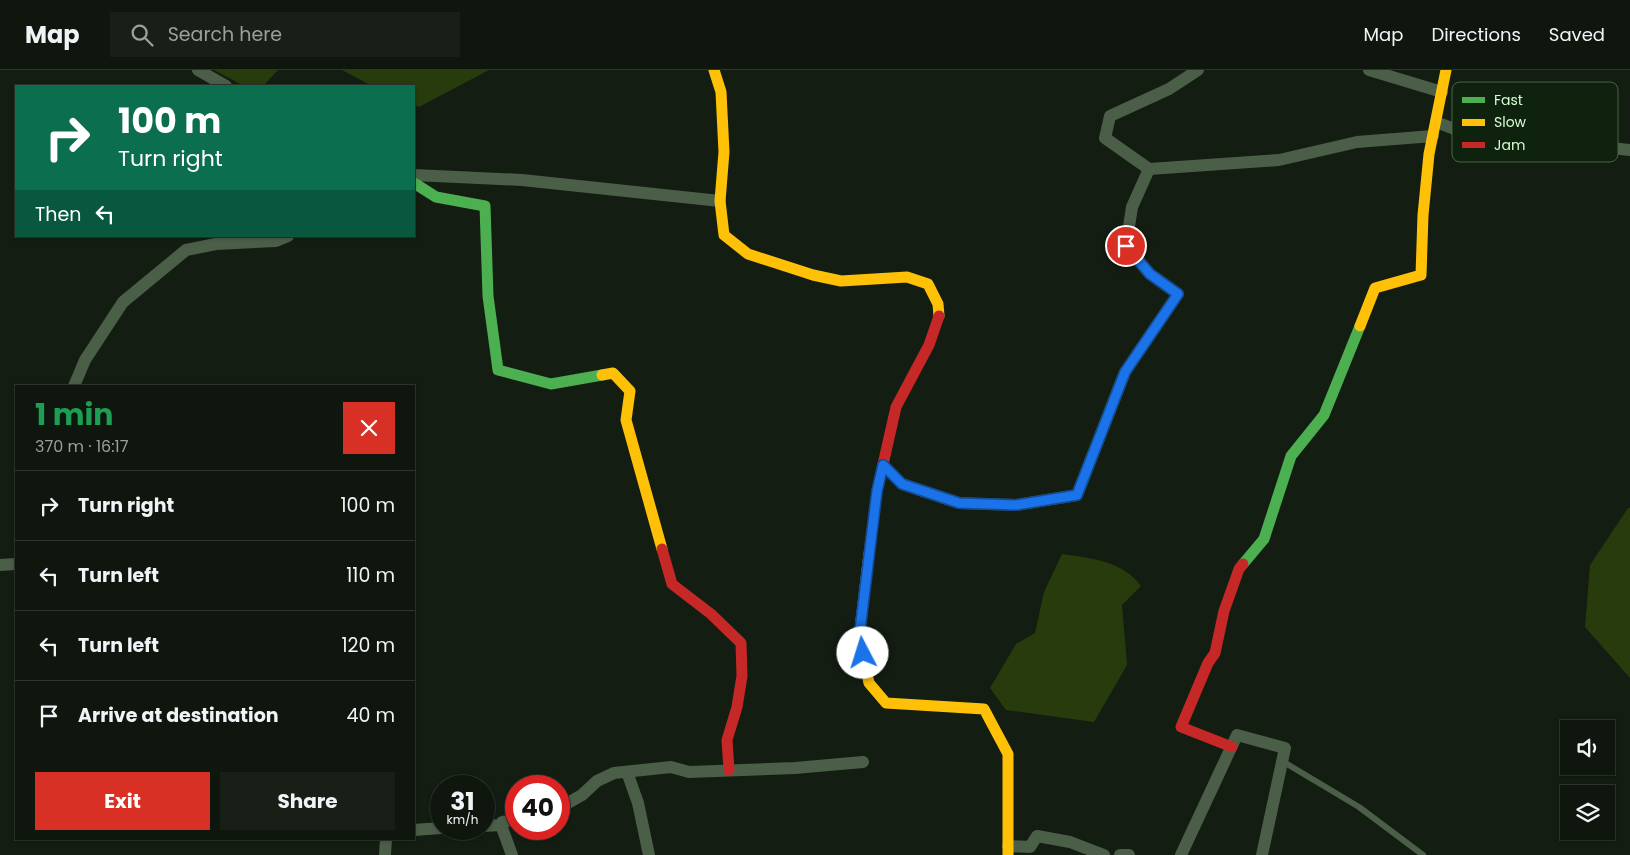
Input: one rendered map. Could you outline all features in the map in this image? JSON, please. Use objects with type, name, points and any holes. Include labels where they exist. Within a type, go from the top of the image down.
[{"type":"street","points":[[198,70],[224,85]]},
{"type":"street","points":[[714,70],[721,92],[724,152],[720,201],[724,235],[748,254],[841,281],[908,277],[928,284],[938,304],[939,318],[929,345],[896,407],[877,491],[859,638],[869,683],[886,703],[984,708],[1008,754],[1008,851],[1030,847],[1037,836],[1070,842],[1104,855]]},
{"type":"street","points":[[1198,70],[1169,89],[1110,116],[1105,138],[1149,169],[1280,160],[1357,142],[1433,136]]},
{"type":"street","points":[[1369,70],[1442,92]]},
{"type":"street","points":[[1232,747],[1181,727],[1208,663],[1216,653],[1224,611],[1239,569],[1264,539],[1291,456],[1324,415],[1376,288],[1422,275],[1423,215],[1428,154],[1446,70]]},
{"type":"street","points":[[1436,122],[1452,128]]},
{"type":"street","points":[[883,465],[902,484],[959,503],[1016,505],[1077,495],[1125,372],[1178,294],[1150,274],[1126,246],[1132,208],[1149,169]]},
{"type":"street","points":[[415,175],[522,180],[720,201]]},
{"type":"street","points":[[415,184],[436,197],[485,206],[488,296],[498,370],[551,384],[613,373],[630,391],[626,420],[672,584],[711,614],[741,643],[742,676],[737,707],[727,740],[728,770]]},
{"type":"street","points":[[74,385],[85,360],[123,302],[186,250],[216,244],[276,241],[286,237]]},
{"type":"street","points":[[0,565],[15,564]]},
{"type":"street","points":[[1181,855],[1237,735],[1285,748],[1262,855]]},
{"type":"street","points":[[570,802],[582,795],[597,781],[614,773],[671,767],[689,772],[795,768],[863,762]]},
{"type":"street","points":[[627,772],[638,803],[649,855]]},
{"type":"street","points":[[495,825],[505,823]]},
{"type":"street","points":[[501,825],[512,855]]},
{"type":"street","points":[[415,830],[430,829]]},
{"type":"street","points":[[385,855],[386,840]]},
{"type":"street","points":[[1120,855],[1129,855]]},
{"type":"lane","points":[[1282,761],[1359,807],[1423,855]]},
{"type":"shaded area","points":[[214,70],[278,70],[264,85],[242,85]]},
{"type":"shaded area","points":[[342,70],[489,70],[419,107],[415,105],[415,85],[370,85]]},
{"type":"shaded area","points":[[1628,508],[1630,508],[1630,678],[1585,627],[1590,565]]},
{"type":"shaded area","points":[[1062,554],[1095,559],[1116,566],[1134,578],[1141,586],[1122,605],[1127,665],[1094,722],[1006,710],[990,688],[1016,644],[1035,633],[1044,592]]},
{"type":"traffic: fast","points":[[415,184],[436,197],[485,206],[488,296],[498,370],[551,384],[602,375]]},
{"type":"traffic: fast","points":[[1243,564],[1264,539],[1291,456],[1324,415],[1360,326]]},
{"type":"traffic: slow","points":[[714,70],[721,92],[724,152],[720,201],[724,235],[748,254],[813,275],[841,281],[907,277],[928,284],[938,304],[939,316]]},
{"type":"traffic: slow","points":[[1360,326],[1375,288],[1421,275],[1423,215],[1429,154],[1446,70]]},
{"type":"traffic: slow","points":[[602,375],[613,373],[630,391],[626,420],[662,549]]},
{"type":"traffic: slow","points":[[869,554],[859,638],[869,683],[886,703],[984,709],[1008,754],[1008,855]]},
{"type":"traffic: jam","points":[[869,554],[877,491],[896,407],[929,345],[939,316]]},
{"type":"traffic: jam","points":[[662,549],[672,584],[711,614],[741,643],[742,676],[737,707],[727,740],[729,770]]},
{"type":"traffic: jam","points":[[1232,747],[1181,727],[1208,663],[1215,653],[1224,611],[1239,569],[1243,564]]},
{"type":"route","points":[[863,653],[859,638],[877,491],[883,465],[902,484],[959,503],[1016,505],[1077,495],[1125,372],[1178,294],[1150,274],[1126,246]]}]
